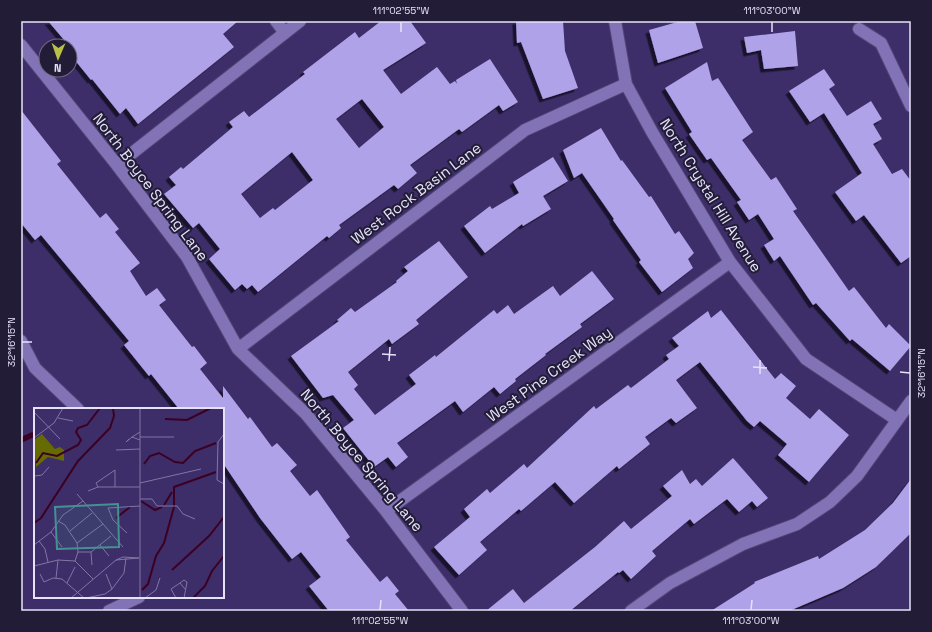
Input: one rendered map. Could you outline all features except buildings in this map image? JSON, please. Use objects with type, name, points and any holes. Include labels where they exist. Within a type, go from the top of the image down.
[{"type":"street","points":[[276,21],[285,33]]},
{"type":"street","points":[[117,165],[300,21]]},
{"type":"street","name":"North Crystal Hill Avenue","points":[[615,21],[626,84],[652,132],[730,262],[806,359],[897,420]]},
{"type":"street","points":[[859,29],[881,43],[911,106]]},
{"type":"street","name":"North Boyce Spring Lane","points":[[21,45],[117,165],[187,257],[238,349],[306,414],[386,511],[462,611]]},
{"type":"street","name":"West Rock Basin Lane","points":[[238,349],[525,130],[626,84]]},
{"type":"street","name":"West Pine Creek Way","points":[[386,511],[730,262]]},
{"type":"street","points":[[21,341],[35,368],[77,408]]},
{"type":"street","points":[[631,611],[670,583],[743,544],[797,524],[830,502],[857,476],[911,401]]},
{"type":"street","points":[[109,611],[137,598]]},
{"type":"waterway","points":[[21,440],[32,435]]}]
